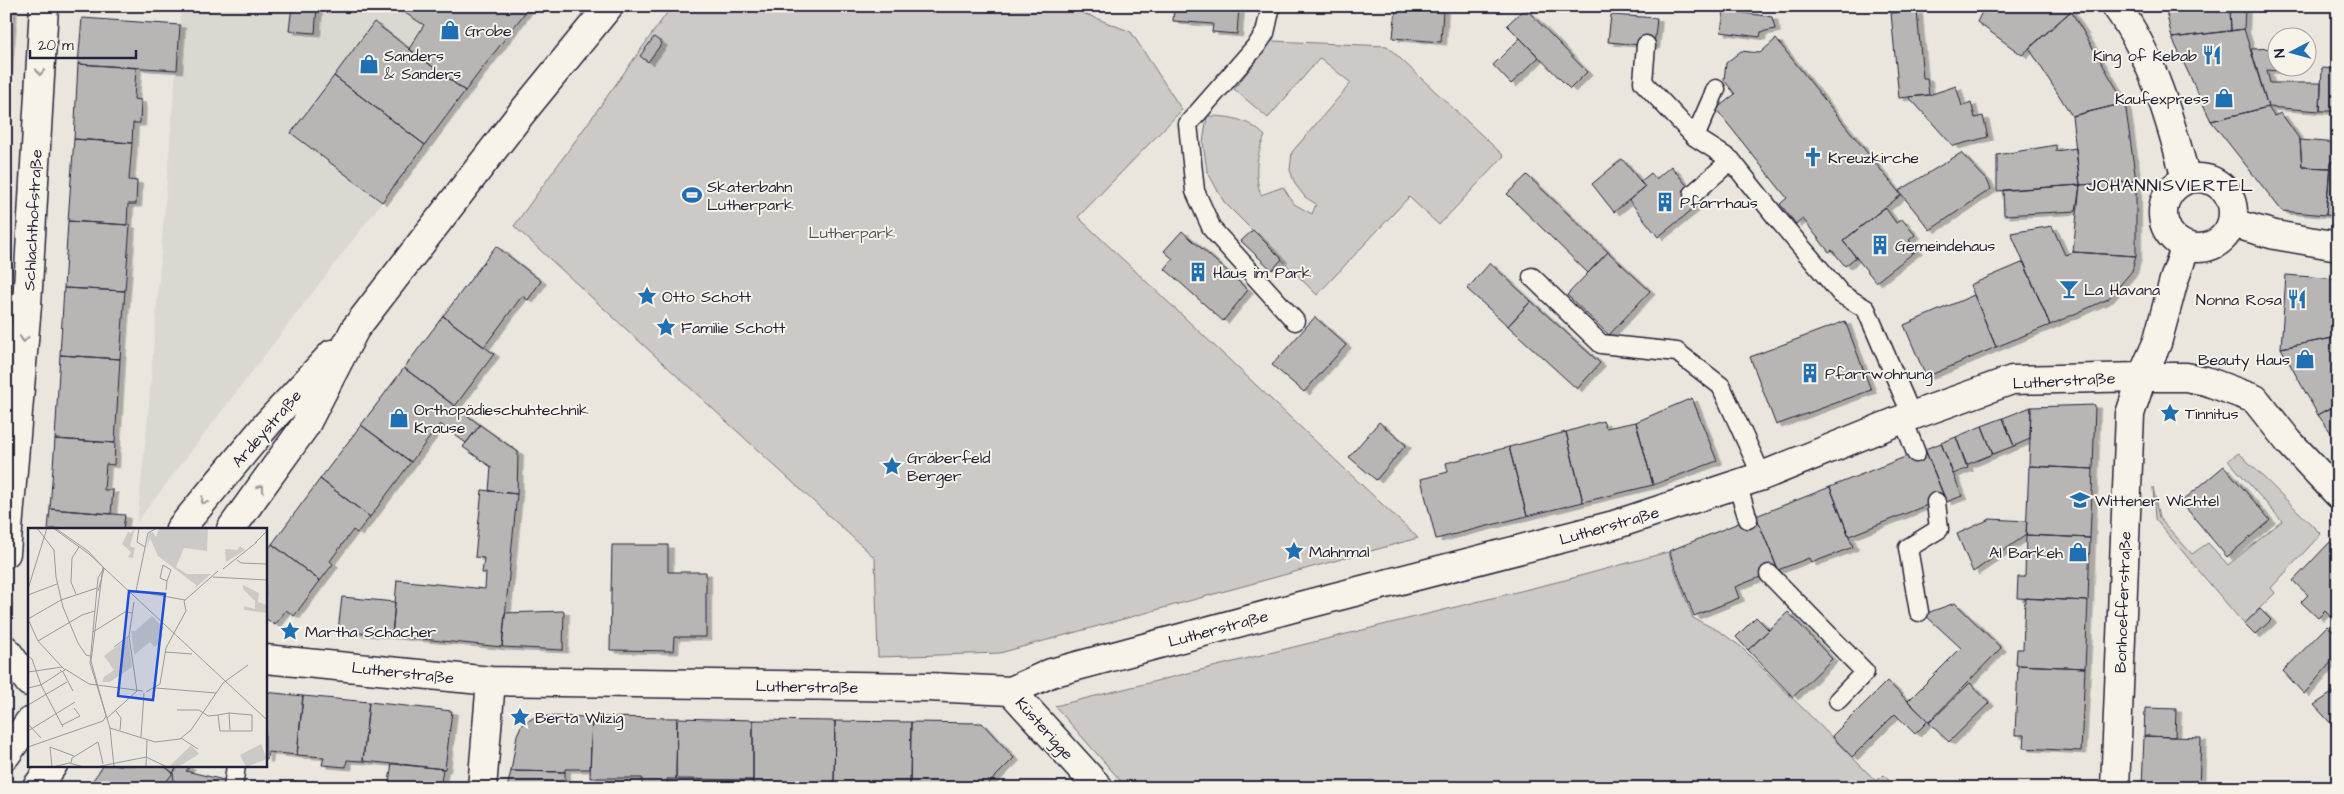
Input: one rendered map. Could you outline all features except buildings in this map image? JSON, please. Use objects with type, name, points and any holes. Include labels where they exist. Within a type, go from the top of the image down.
[{"type":"street","name":"Schlachthofstraße","points":[[6,553],[17,305],[44,6]]},
{"type":"street","points":[[232,528],[305,426],[355,329],[520,115],[609,6]]},
{"type":"street","points":[[2116,6],[2140,48],[2160,92],[2174,132],[2186,179]]},
{"type":"street","points":[[2198,177],[2208,179],[2226,191],[2234,212],[2232,223],[2227,233],[2219,241],[2197,248],[2186,246],[2177,241],[2164,223],[2164,202],[2169,192],[2186,179],[2198,177]]},
{"type":"street","points":[[2232,223],[2274,235],[2338,246]]},
{"type":"street","name":"Bonhoefferstraße","points":[[2115,788],[2130,414],[2142,377],[2157,343],[2174,280],[2186,246]]},
{"type":"street","name":"Ardeystraße","points":[[181,528],[268,423],[355,329]]},
{"type":"street","name":"Lutherstraße","points":[[266,659],[491,681],[928,687],[1011,691],[1051,673],[1614,525],[1749,480],[2012,380],[2186,377],[2206,381],[2255,399],[2289,442],[2338,494]]},
{"type":"street","points":[[6,650],[28,681]]},
{"type":"street","points":[[482,788],[491,681]]},
{"type":"street","name":"Küsterigge","points":[[1011,691],[1099,788]]},
{"type":"street","points":[[6,755],[28,723]]},
{"type":"street","points":[[36,788],[52,766]]},
{"type":"lane","points":[[1271,6],[1264,32],[1257,45],[1188,124],[1195,191],[1212,229],[1296,321]]},
{"type":"lane","points":[[1646,45],[1642,82],[1695,137],[1731,160],[1840,294],[1866,309],[1908,418],[1916,453]]},
{"type":"lane","points":[[1695,137],[1716,89]]},
{"type":"lane","points":[[1693,194],[1731,160]]},
{"type":"lane","points":[[1532,277],[1601,344],[1677,352],[1721,386],[1749,480],[1748,519]]},
{"type":"lane","points":[[1920,612],[1908,548],[1939,528],[1936,502]]},
{"type":"lane","points":[[1769,574],[1866,672],[1838,700]]},
{"type":"lane","points":[[233,788],[236,766]]},
{"type":"shaded area","points":[[181,6],[394,6],[424,25],[409,49],[374,22],[291,133],[382,202],[137,522],[147,427]]},
{"type":"green space","name":"Lutherpark","points":[[672,6],[1065,6],[1131,32],[1182,110],[1078,217],[1418,538],[1000,653],[878,657],[875,558],[514,226]]},
{"type":"green space","points":[[1272,41],[1387,46],[1504,156],[1439,225],[1409,197],[1317,295],[1224,202],[1207,171],[1203,143],[1207,116],[1231,118],[1245,122],[1265,136],[1257,165],[1257,180],[1261,195],[1283,187],[1294,204],[1312,214],[1316,204],[1305,197],[1295,184],[1290,170],[1292,152],[1351,83],[1320,58],[1268,118],[1234,89]]},
{"type":"green space","points":[[2239,453],[2321,534],[2271,588],[2275,593],[2244,624],[2155,519],[2153,487],[2159,518],[2192,554],[2208,543],[2228,565],[2282,521],[2228,460]]},
{"type":"green space","points":[[1668,552],[1693,618],[1719,631],[1740,646],[1876,781],[1884,775],[1896,788],[1127,788],[1055,706],[1569,579]]},
{"type":"place","name":"Grobe","points":[[450,30]]},
{"type":"place","name":"King of Kebab","points":[[2212,55]]},
{"type":"place","name":"Sanders & Sanders","points":[[369,64]]},
{"type":"place","name":"Kaufexpress","points":[[2224,98]]},
{"type":"place","name":"Kreuzkirche","points":[[1813,157]]},
{"type":"place","name":"Skaterbahn Lutherpark","points":[[692,195]]},
{"type":"place","name":"Pfarrhaus","points":[[1665,202]]},
{"type":"place","name":"Gemeindehaus","points":[[1880,245]]},
{"type":"place","name":"Haus im Park","points":[[1198,272]]},
{"type":"place","name":"La Havana","points":[[2069,289]]},
{"type":"place","name":"Otto Schott","points":[[647,296]]},
{"type":"place","name":"Nonna Rosa","points":[[2297,299]]},
{"type":"place","name":"Familie Schott","points":[[666,327]]},
{"type":"place","name":"Beauty Haus","points":[[2305,359]]},
{"type":"place","name":"Pfarrwohnung","points":[[1810,373]]},
{"type":"place","name":"Tinnitus","points":[[2170,413]]},
{"type":"place","name":"Orthopädieschuhtechnik Krause","points":[[399,418]]},
{"type":"place","name":"Gräberfeld Berger","points":[[892,466]]},
{"type":"place","name":"Wittener Wichtel","points":[[2080,500]]},
{"type":"place","name":"Mahnmal","points":[[1294,551]]},
{"type":"place","name":"Al Barkeh","points":[[2078,552]]},
{"type":"place","name":"Martha Schacher","points":[[290,631]]},
{"type":"place","name":"Berta Wilzig","points":[[520,717]]},
{"type":"district","name":"JOHANNISVIERTEL","points":[[2170,185]]}]
